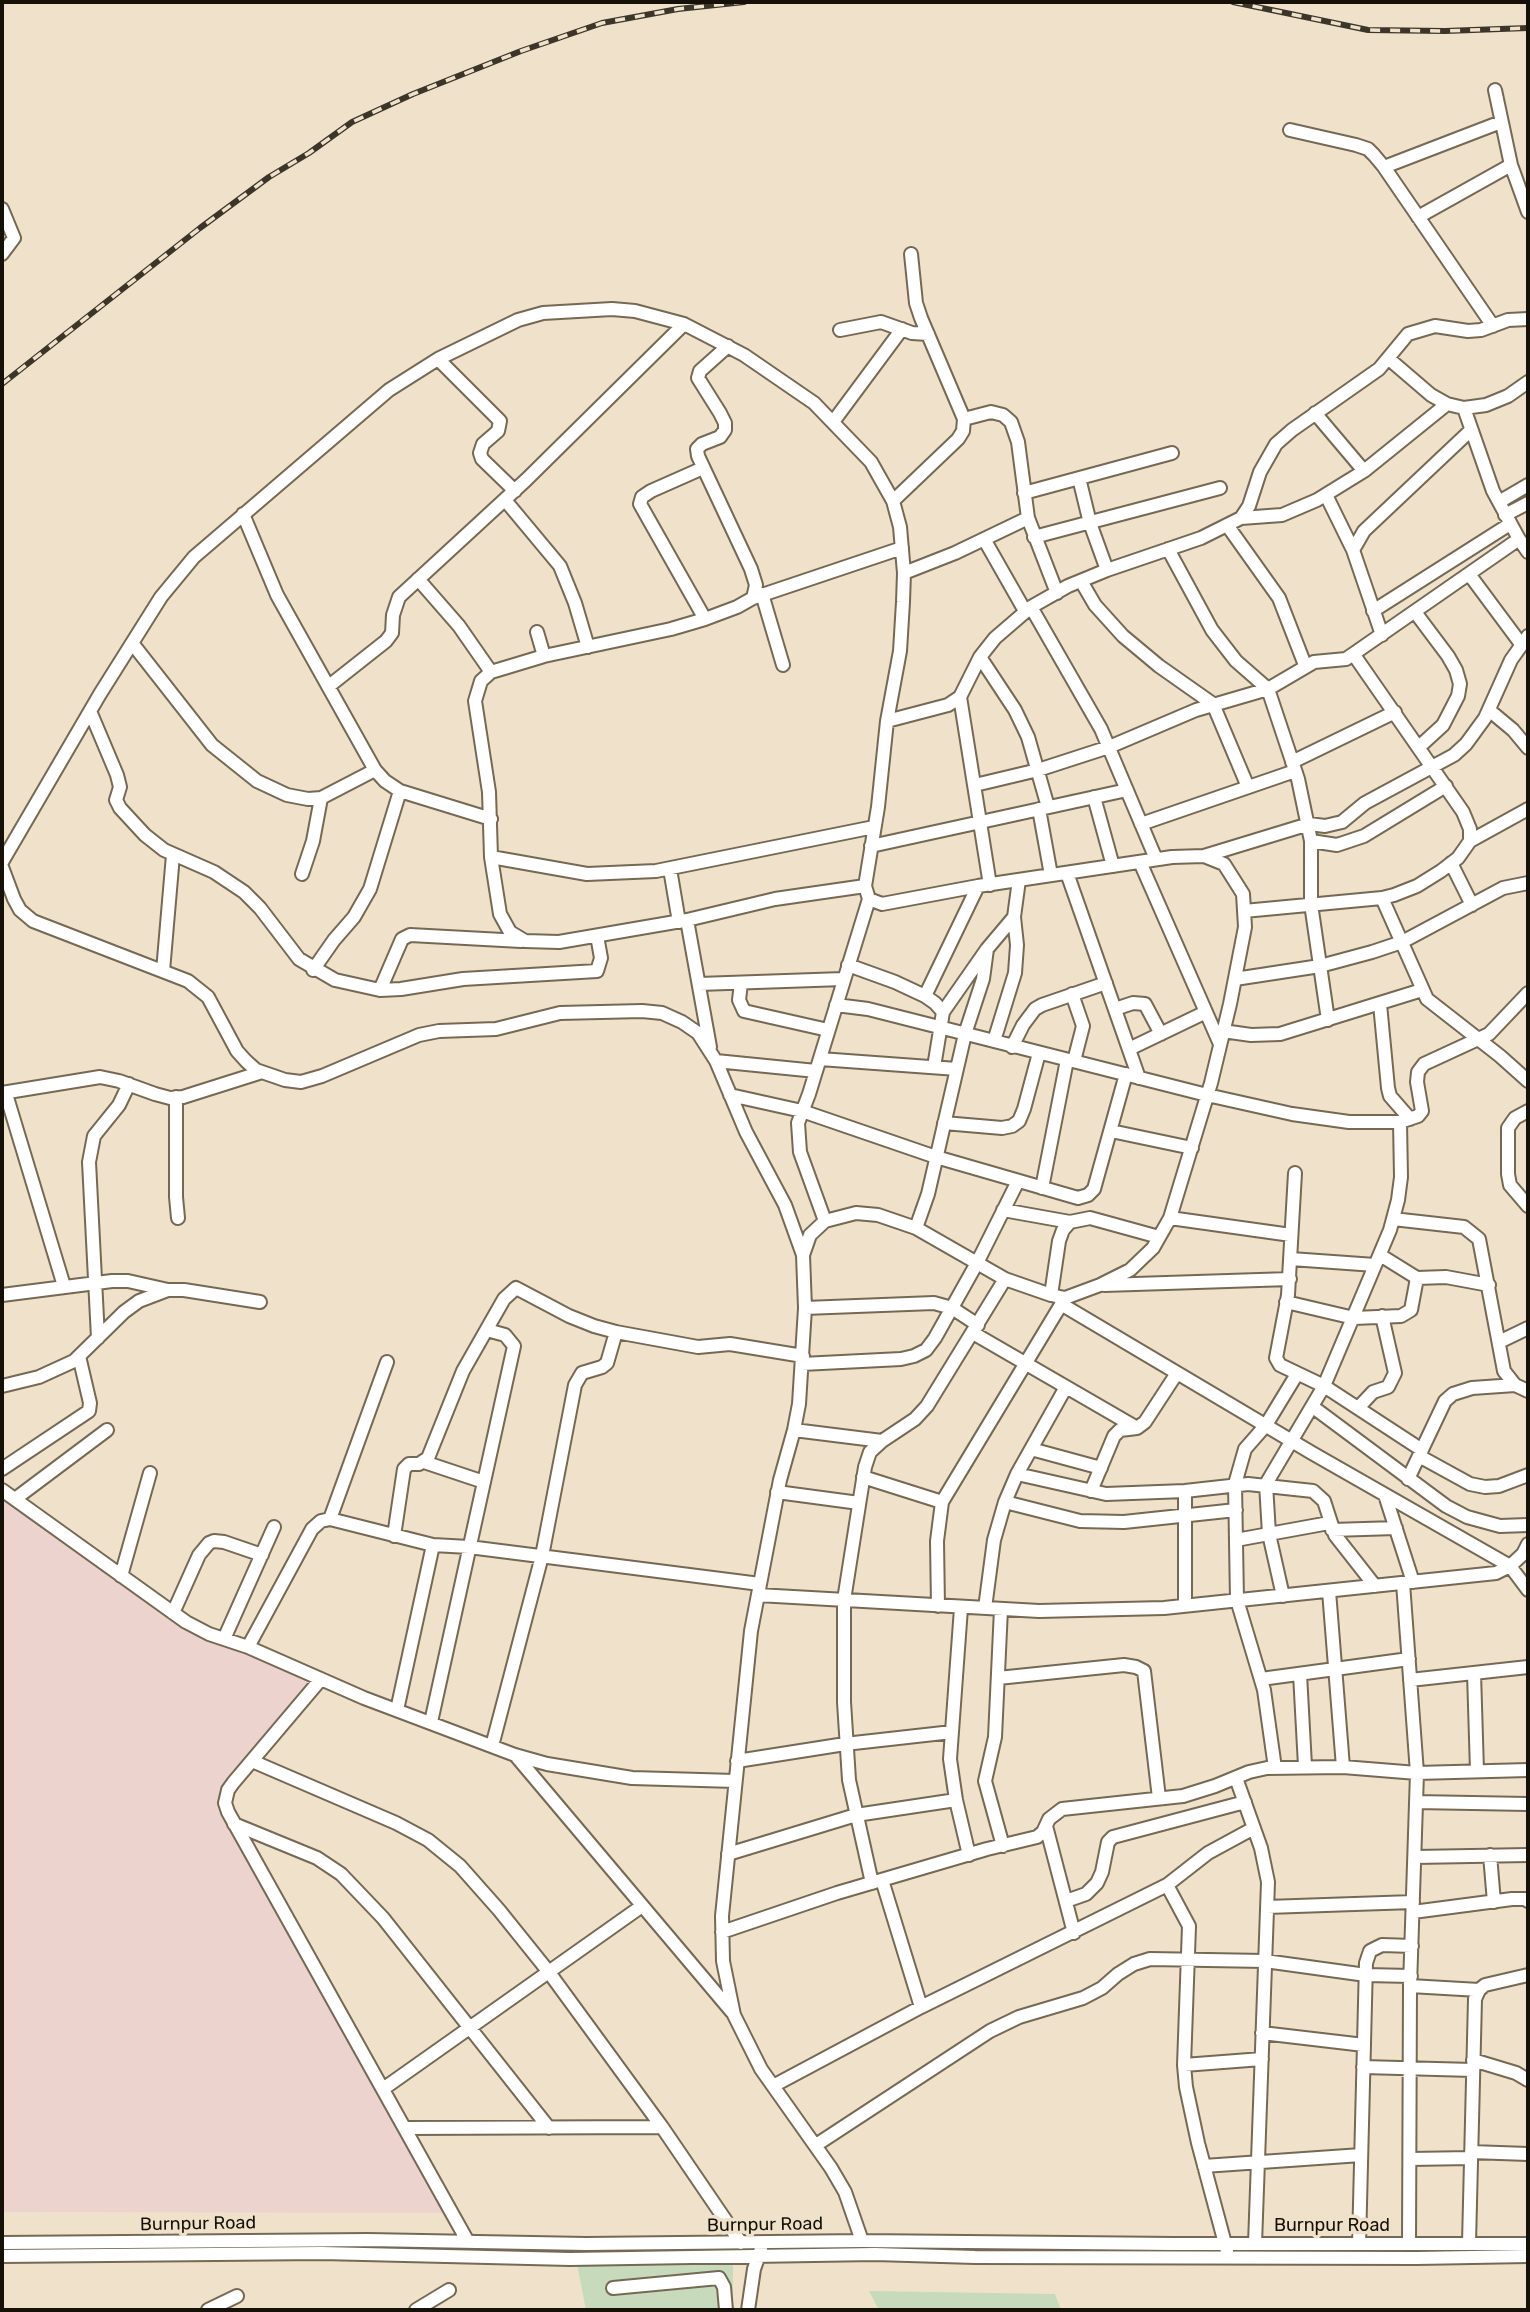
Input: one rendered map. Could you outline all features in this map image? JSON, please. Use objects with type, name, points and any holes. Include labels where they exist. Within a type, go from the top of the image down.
[{"type":"street","points":[[1495,90],[1513,171],[1528,212]]},
{"type":"street","points":[[1384,167],[1502,122]]},
{"type":"street","points":[[1290,130],[1368,149],[1384,167],[1493,326]]},
{"type":"street","points":[[1418,217],[1513,171],[1528,172]]},
{"type":"street","points":[[2,209],[14,238],[2,254]]},
{"type":"street","points":[[893,501],[958,439],[964,419],[916,303],[911,254]]},
{"type":"street","points":[[734,2015],[723,1961],[722,1932],[737,1760],[751,1630],[777,1492],[794,1430],[803,1360],[805,1308],[803,1255],[785,1205],[750,1140],[713,1055],[698,1033],[662,1013],[583,1010],[535,1018],[496,1029],[439,1031],[419,1035],[322,1076],[302,1082],[285,1080],[256,1070],[237,1051],[221,1018],[199,988],[163,971],[33,921],[14,899],[2,864],[132,643],[161,597],[194,557],[389,390],[438,359],[518,320],[543,313],[584,310],[635,311],[684,324],[744,355],[814,404],[871,462],[893,501],[900,527],[904,573],[900,650],[887,721],[867,893],[848,965],[802,1111],[797,1136],[800,1152],[825,1221]]},
{"type":"street","points":[[1241,518],[1249,506],[1260,472],[1271,451],[1292,430],[1379,369],[1401,341],[1417,330],[1445,326],[1468,331],[1480,330],[1508,320],[1528,319]]},
{"type":"street","points":[[840,330],[881,322],[928,334]]},
{"type":"street","points":[[329,686],[386,641],[392,633],[393,615],[399,597],[515,491],[684,324]]},
{"type":"street","points":[[833,422],[902,329]]},
{"type":"street","points":[[728,346],[700,371],[698,378],[725,423],[725,430],[720,437],[702,444],[697,449],[703,468],[751,569],[757,596],[783,665]]},
{"type":"street","points":[[438,359],[500,421],[498,431],[483,444],[480,453],[482,459],[515,491]]},
{"type":"street","points":[[1389,359],[1419,386],[1447,404],[1464,408],[1486,405],[1508,396],[1528,382]]},
{"type":"street","points":[[887,721],[948,705],[960,697],[980,657],[995,638],[1028,609],[1081,581],[1241,518],[1282,515],[1326,495],[1364,471],[1447,404]]},
{"type":"street","points":[[1464,408],[1505,514],[1528,552]]},
{"type":"street","points":[[964,419],[991,412],[1003,415],[1011,422],[1018,442],[1028,518],[1057,593]]},
{"type":"street","points":[[1315,413],[1364,471]]},
{"type":"street","points":[[1353,550],[1364,531],[1471,430]]},
{"type":"street","points":[[1024,493],[1172,453]]},
{"type":"street","points":[[703,468],[651,491],[642,497],[640,504],[705,620]]},
{"type":"street","points":[[1079,478],[1090,523],[1107,570]]},
{"type":"street","points":[[1505,514],[1528,485]]},
{"type":"street","points":[[1034,537],[1220,488]]},
{"type":"street","points":[[1326,495],[1353,550],[1382,635]]},
{"type":"street","points":[[505,500],[559,566],[575,603],[588,648]]},
{"type":"street","points":[[1373,611],[1505,514],[1528,503]]},
{"type":"street","points":[[243,514],[277,595],[375,770],[384,781],[400,791],[491,819]]},
{"type":"street","points":[[904,573],[1028,518]]},
{"type":"street","points":[[1227,525],[1279,598],[1305,665]]},
{"type":"street","points":[[984,539],[1082,695],[1109,747],[1156,859]]},
{"type":"street","points":[[975,785],[1038,770],[1109,747],[1213,704],[1268,688],[1305,665],[1325,659],[1346,659],[1519,539]]},
{"type":"street","points":[[525,941],[510,932],[500,914],[491,857],[489,792],[475,701],[481,681],[491,672],[544,656],[705,620],[757,596],[902,548]]},
{"type":"street","points":[[1168,549],[1192,598],[1212,630],[1236,661],[1268,688],[1304,796],[1311,841],[1311,904],[1328,1020]]},
{"type":"street","points":[[380,990],[402,939],[410,935],[559,942],[683,921],[775,900],[867,893],[882,904],[1156,859],[1204,856],[1309,824],[1325,826],[1342,822],[1365,803],[1454,755],[1466,744],[1489,710],[1511,660],[1525,640],[1469,574]]},
{"type":"street","points":[[418,579],[459,626],[491,672]]},
{"type":"street","points":[[1081,581],[1100,612],[1123,636],[1159,666],[1213,704],[1248,787]]},
{"type":"street","points":[[1415,612],[1448,656],[1460,684],[1458,696],[1443,725],[1419,747]]},
{"type":"street","points":[[537,632],[544,656]]},
{"type":"street","points":[[132,643],[212,745],[257,781],[287,795],[308,799],[321,798],[375,770]]},
{"type":"street","points":[[1244,911],[1381,898],[1417,886],[1451,863],[1465,851],[1470,841],[1470,829],[1463,812],[1354,655]]},
{"type":"street","points":[[980,657],[1015,710],[1028,737],[1038,770],[1051,875]]},
{"type":"street","points":[[925,996],[984,886],[981,822],[960,697]]},
{"type":"street","points":[[1489,710],[1513,730],[1528,748]]},
{"type":"street","points":[[90,711],[117,775],[120,787],[116,800],[120,808],[145,835],[173,855],[214,873],[244,892],[260,908],[299,959],[313,970],[335,980],[380,990],[463,979],[597,971],[601,958],[597,936]]},
{"type":"street","points":[[1141,824],[1248,787],[1294,766],[1395,712]]},
{"type":"street","points":[[1311,841],[1337,845],[1364,836],[1446,786]]},
{"type":"street","points":[[871,846],[1127,790]]},
{"type":"street","points":[[313,970],[354,917],[367,895],[400,791]]},
{"type":"street","points":[[1094,797],[1113,866]]},
{"type":"street","points":[[302,874],[313,841],[321,798]]},
{"type":"street","points":[[1470,841],[1528,808]]},
{"type":"street","points":[[491,857],[587,874],[670,869],[874,827]]},
{"type":"street","points":[[163,971],[173,855]]},
{"type":"street","points":[[938,1606],[937,1541],[942,1502],[1063,1301],[1130,1270],[1153,1248],[1170,1218],[1222,1038],[1245,927],[1243,894],[1224,864],[1204,856]]},
{"type":"street","points":[[1140,862],[1206,1012],[1222,1038]]},
{"type":"street","points":[[1451,863],[1472,905]]},
{"type":"street","points":[[670,869],[699,984],[713,1055]]},
{"type":"street","points":[[730,1095],[802,1111],[936,1157],[1042,1188],[1078,1198],[1088,1195],[1098,1179],[1111,1132],[1132,1076],[1129,1049],[1067,873]]},
{"type":"street","points":[[994,1041],[1014,973],[1017,945],[1014,917],[1019,880]]},
{"type":"street","points":[[1235,979],[1320,966],[1402,942],[1503,888],[1525,881]]},
{"type":"street","points":[[1381,898],[1422,990],[1434,1006],[1528,1081]]},
{"type":"street","points":[[934,1068],[943,1012],[987,948],[1014,917]]},
{"type":"street","points":[[916,1228],[928,1194],[965,1034],[983,979],[987,948]]},
{"type":"street","points":[[848,965],[925,996],[943,1012]]},
{"type":"street","points":[[699,984],[843,979]]},
{"type":"street","points":[[741,983],[740,1000],[744,1011],[828,1030]]},
{"type":"street","points":[[1012,1047],[1035,1009],[1106,983]]},
{"type":"street","points":[[1222,1038],[1268,1036],[1300,1030],[1422,990]]},
{"type":"street","points":[[1042,1188],[1071,1061],[1083,1026],[1072,994]]},
{"type":"street","points":[[836,1005],[868,1009],[1207,1095],[1349,1122],[1405,1120],[1418,1116],[1422,1111],[1418,1072],[1424,1064],[1479,1040],[1499,1026],[1528,994]]},
{"type":"street","points":[[1115,1009],[1133,1003],[1146,1004],[1161,1034]]},
{"type":"street","points":[[1283,1596],[1269,1534],[1266,1484],[1324,1386],[1354,1318],[1393,1219],[1401,1177],[1405,1120],[1388,1088],[1380,1003]]},
{"type":"street","points":[[1129,1049],[1206,1012]]},
{"type":"street","points":[[944,1123],[1002,1128],[1013,1126],[1019,1121],[1024,1109],[1039,1053]]},
{"type":"street","points":[[713,1055],[818,1065],[957,1069]]},
{"type":"street","points":[[64,1286],[4,1093],[100,1077],[155,1094],[176,1097],[262,1072]]},
{"type":"street","points":[[98,1338],[89,1162],[94,1136],[119,1105],[129,1084]]},
{"type":"street","points":[[176,1097],[178,1218]]},
{"type":"street","points":[[1528,1111],[1515,1118],[1508,1128],[1508,1174],[1510,1185],[1528,1206]]},
{"type":"street","points":[[1111,1132],[1192,1148]]},
{"type":"street","points":[[1295,1173],[1290,1279],[1276,1358],[1280,1365],[1324,1386],[1421,1453],[1470,1483],[1485,1487],[1499,1486],[1528,1475]]},
{"type":"street","points":[[424,1462],[428,1458],[455,1387],[504,1299],[516,1288],[594,1326],[698,1347],[730,1344],[803,1360],[883,1360],[914,1356],[926,1350],[935,1338],[1018,1181]]},
{"type":"street","points":[[1003,1210],[1070,1222],[1090,1219],[1159,1237]]},
{"type":"street","points":[[803,1255],[810,1235],[825,1221],[856,1213],[878,1215],[916,1228],[1005,1279],[1063,1301],[1177,1373],[1510,1566],[1528,1590]]},
{"type":"street","points":[[1170,1218],[1290,1235]]},
{"type":"street","points":[[1393,1219],[1464,1227],[1479,1239],[1504,1371],[1515,1385],[1528,1391]]},
{"type":"street","points":[[1051,1295],[1059,1241],[1070,1222]]},
{"type":"street","points":[[1291,1259],[1378,1260],[1418,1278],[1446,1278],[1489,1285]]},
{"type":"street","points":[[1286,1302],[1354,1318],[1401,1316],[1411,1310],[1418,1278]]},
{"type":"street","points":[[921,2007],[856,1815],[845,1744],[844,1600],[863,1477],[870,1452],[881,1441],[915,1419],[927,1406],[1005,1279]]},
{"type":"street","points":[[1100,1285],[1290,1279]]},
{"type":"street","points":[[2,1295],[95,1282],[128,1281],[168,1290],[260,1302]]},
{"type":"street","points":[[2,1387],[55,1371],[79,1356],[131,1306],[168,1290]]},
{"type":"street","points":[[805,1308],[918,1303],[934,1303],[952,1308],[976,1329],[1027,1364],[1138,1428]]},
{"type":"street","points":[[1358,1408],[1373,1392],[1388,1387],[1395,1373],[1382,1316]]},
{"type":"street","points":[[1499,1342],[1528,1328]]},
{"type":"street","points":[[431,1722],[514,1346],[505,1335],[487,1330]]},
{"type":"street","points":[[492,1746],[542,1556],[575,1385],[582,1373],[607,1363],[617,1332]]},
{"type":"street","points":[[2,1469],[89,1411],[90,1403],[79,1356]]},
{"type":"street","points":[[330,1519],[387,1362]]},
{"type":"street","points":[[1091,1491],[1114,1436],[1120,1430],[1138,1428],[1151,1414],[1177,1373]]},
{"type":"street","points":[[1275,1768],[1269,1716],[1261,1679],[1237,1601],[1236,1484],[1245,1449],[1266,1425],[1297,1374]]},
{"type":"street","points":[[1408,1479],[1445,1401],[1453,1394],[1472,1388],[1515,1385]]},
{"type":"street","points":[[985,1608],[994,1540],[1005,1502],[1017,1474],[1066,1387]]},
{"type":"street","points":[[1312,1407],[1446,1506],[1467,1517],[1500,1526],[1528,1525]]},
{"type":"street","points":[[15,1499],[107,1430]]},
{"type":"street","points":[[794,1430],[881,1441]]},
{"type":"street","points":[[1031,1449],[1101,1468]]},
{"type":"street","points":[[394,1536],[404,1469],[409,1464],[424,1462],[484,1482]]},
{"type":"street","points":[[121,1576],[150,1473]]},
{"type":"street","points":[[1017,1474],[1091,1491],[1127,1494],[1185,1491],[1236,1484],[1266,1484],[1313,1491],[1324,1501],[1331,1527],[1375,1586]]},
{"type":"street","points":[[863,1477],[942,1502]]},
{"type":"street","points":[[2,1490],[173,1613],[209,1634],[248,1647],[397,1710],[515,1755],[547,1764],[607,1776],[735,1781]]},
{"type":"street","points":[[1185,1491],[1185,1605]]},
{"type":"street","points":[[777,1492],[859,1503]]},
{"type":"street","points":[[1385,1495],[1396,1528],[1408,1582],[1409,1659],[1417,1773],[1410,1981],[1409,2244]]},
{"type":"street","points":[[1005,1502],[1080,1521],[1124,1522],[1236,1510]]},
{"type":"street","points":[[248,1647],[312,1529],[321,1521],[330,1519],[433,1545],[542,1556],[759,1589],[844,1600],[1001,1609],[1108,1610],[1185,1605],[1496,1573],[1510,1566],[1523,1554],[1528,1544]]},
{"type":"street","points":[[224,1639],[274,1527]]},
{"type":"street","points":[[1236,1540],[1331,1527],[1396,1528]]},
{"type":"street","points":[[173,1613],[199,1555],[209,1543],[224,1542],[262,1555]]},
{"type":"street","points":[[397,1710],[433,1545]]},
{"type":"street","points":[[1329,1591],[1343,1767]]},
{"type":"street","points":[[961,1608],[950,1759],[969,1855]]},
{"type":"street","points":[[1001,1609],[995,1737],[985,1781],[1003,1846]]},
{"type":"street","points":[[1261,1679],[1409,1659]]},
{"type":"street","points":[[998,1678],[1124,1665],[1144,1671],[1160,1798]]},
{"type":"street","points":[[1410,1680],[1528,1667]]},
{"type":"street","points":[[1474,1673],[1477,1771]]},
{"type":"street","points":[[1300,1674],[1305,1766]]},
{"type":"street","points":[[321,1679],[228,1790],[225,1803],[234,1824],[468,2242]]},
{"type":"street","points":[[737,1760],[952,1732]]},
{"type":"street","points":[[515,1755],[734,2015],[761,2069],[816,2145],[845,2192],[862,2241]]},
{"type":"street","points":[[252,1761],[396,1823],[428,1840],[460,1866],[548,1971],[662,2127],[741,2243]]},
{"type":"street","points":[[722,1932],[877,1882],[1037,1837],[1049,1819],[1062,1809],[1197,1793],[1249,1772],[1275,1768],[1343,1767],[1417,1773],[1528,1770]]},
{"type":"street","points":[[1236,1778],[1266,1865],[1268,1882],[1255,2244]]},
{"type":"street","points":[[728,1854],[856,1815],[956,1800]]},
{"type":"street","points":[[1066,1901],[1086,1894],[1097,1883],[1108,1842],[1114,1837],[1245,1802]]},
{"type":"street","points":[[1416,1802],[1528,1804]]},
{"type":"street","points":[[234,1824],[317,1858],[341,1874],[383,1919],[549,2128]]},
{"type":"street","points":[[1046,1826],[1074,1933]]},
{"type":"street","points":[[774,2087],[921,2007],[1167,1885],[1208,1853],[1254,1828]]},
{"type":"street","points":[[1490,1855],[1494,1902]]},
{"type":"street","points":[[1415,1857],[1528,1855]]},
{"type":"street","points":[[1167,1885],[1189,1926],[1184,2065],[1189,2109],[1227,2250]]},
{"type":"street","points":[[1267,1907],[1413,1907],[1525,1899],[1528,1901]]},
{"type":"street","points":[[383,2089],[642,1906]]},
{"type":"street","points":[[1359,2244],[1366,1963],[1370,1951],[1382,1945],[1412,1946]]},
{"type":"street","points":[[816,2145],[990,2031],[1019,2017],[1083,1998],[1102,1988],[1134,1964],[1150,1959],[1265,1961],[1479,1990]]},
{"type":"street","points":[[1469,2244],[1475,1999],[1485,1985],[1528,1975]]},
{"type":"street","points":[[1262,2033],[1364,2045]]},
{"type":"street","points":[[1184,2065],[1262,2059]]},
{"type":"street","points":[[1363,2067],[1473,2065],[1508,2070],[1528,2080]]},
{"type":"street","points":[[405,2128],[662,2127]]},
{"type":"street","points":[[1410,2159],[1528,2154]]},
{"type":"street","points":[[1204,2166],[1361,2155]]},
{"type":"street","name":"Burnpur Road","points":[[2,2243],[368,2239],[586,2245],[741,2243],[761,2249],[862,2241],[1090,2250]]},
{"type":"street","name":"Burnpur Road","points":[[1227,2250],[1255,2244],[1528,2244]]},
{"type":"street","points":[[2,2256],[322,2253],[569,2259],[761,2249],[1227,2250],[1417,2258],[1528,2256]]},
{"type":"street","points":[[748,2310],[754,2269],[761,2249]]},
{"type":"street","points":[[613,2288],[719,2278],[724,2287],[726,2310]]},
{"type":"street","points":[[416,2310],[449,2290]]},
{"type":"street","points":[[208,2310],[237,2296]]},
{"type":"shaded area","points":[[2,1494],[192,1632],[330,1678],[225,1798],[459,2213],[2,2212]]},
{"type":"green space","points":[[733,2253],[733,2310],[586,2310],[575,2254]]},
{"type":"green space","points":[[869,2291],[1055,2294],[1061,2310],[879,2310]]},
{"type":"railway","points":[[2,384],[200,228],[269,177],[352,122],[413,94],[521,51],[602,23],[678,9],[744,2]]},
{"type":"railway","points":[[1233,2],[1368,30],[1528,28]]}]
